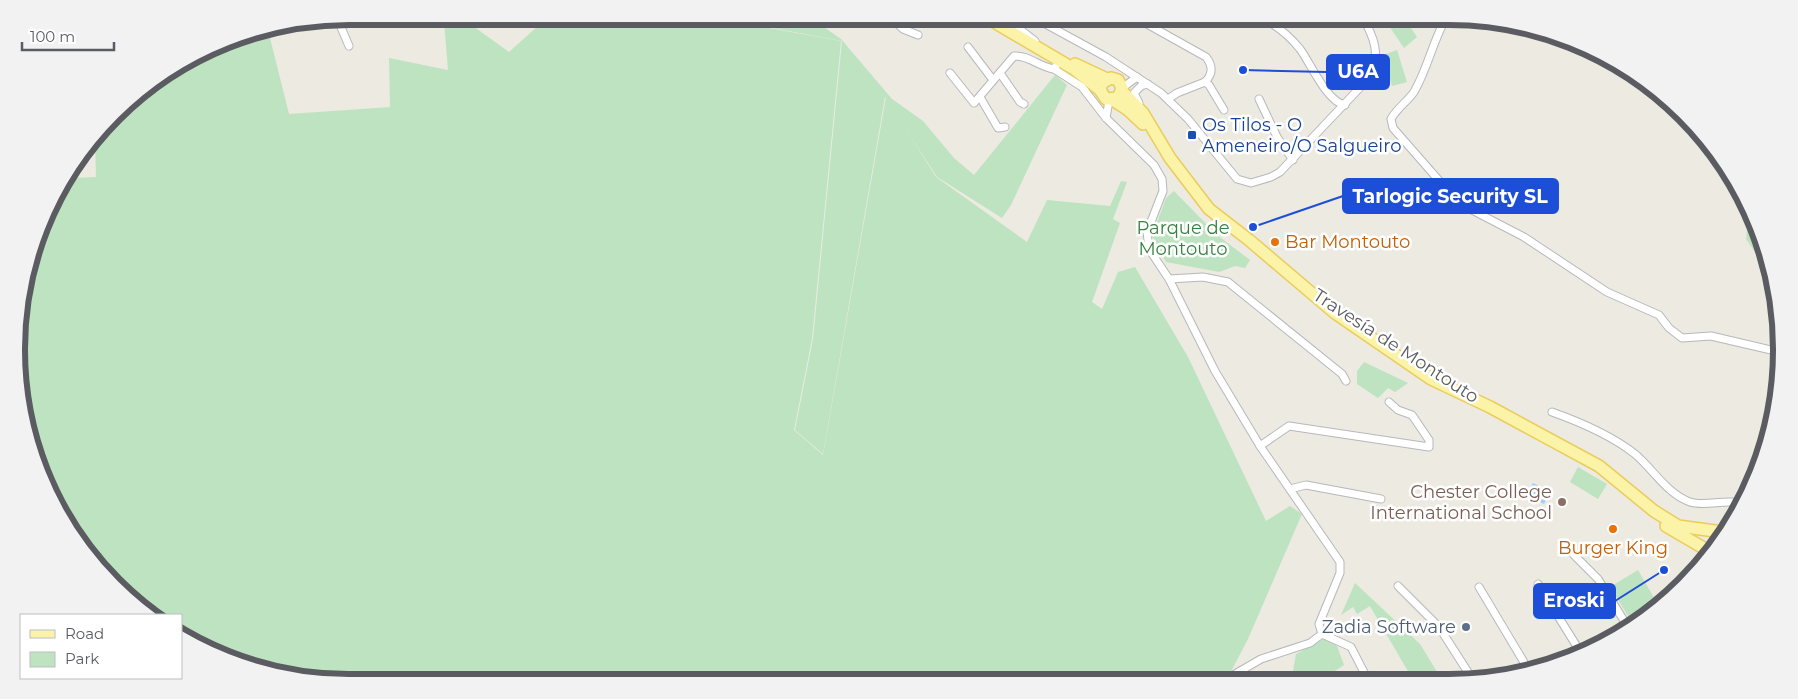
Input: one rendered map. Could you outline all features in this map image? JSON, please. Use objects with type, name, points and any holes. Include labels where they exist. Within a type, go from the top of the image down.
[{"type":"main road","points":[[997,25],[1099,92],[1103,97],[1111,100],[1118,98],[1122,90],[1120,82],[1077,65],[1009,25]]},
{"type":"main road","points":[[1099,92],[1102,83],[1110,78]]},
{"type":"main road","name":"Travesía de Montouto","points":[[1122,90],[1143,113],[1166,152],[1192,190],[1208,209],[1302,284],[1335,313],[1431,379],[1490,407],[1599,466],[1654,511],[1678,526],[1717,531]]},
{"type":"main road","name":"Travesía de Montouto","points":[[1111,100],[1138,118],[1166,152]]},
{"type":"main road","name":"Travesía de Montouto","points":[[1619,483],[1649,514],[1704,549]]},
{"type":"main road","name":"Travesía de Montouto","points":[[1708,545],[1707,538],[1715,535]]},
{"type":"street","points":[[340,25],[349,46]]},
{"type":"street","points":[[899,25],[903,29],[918,35]]},
{"type":"street","points":[[1015,25],[1035,41]]},
{"type":"street","points":[[1047,25],[1106,57],[1168,99],[1188,119],[1229,171],[1243,183],[1271,178],[1293,160],[1370,77],[1376,60],[1372,34],[1367,25]]},
{"type":"street","points":[[1149,25],[1206,57],[1210,62],[1211,72],[1205,82],[1177,93],[1168,99]]},
{"type":"street","points":[[1278,25],[1299,48],[1334,100],[1345,105]]},
{"type":"street","points":[[1442,25],[1413,92],[1396,110],[1391,119],[1393,128],[1443,186],[1468,208],[1524,237],[1586,280],[1607,292],[1659,315],[1669,328],[1682,338],[1711,336],[1773,350]]},
{"type":"street","points":[[968,46],[993,80]]},
{"type":"street","points":[[950,73],[974,103],[1014,56],[1023,55],[1046,68],[1056,65],[1085,92],[1106,118],[1154,165],[1162,179],[1164,191],[1147,232],[1149,249],[1169,279],[1215,370],[1260,446],[1340,562],[1340,573],[1318,624],[1322,634],[1351,647],[1365,674]]},
{"type":"street","points":[[1110,78],[1111,62]]},
{"type":"street","points":[[1110,78],[1122,68]]},
{"type":"street","points":[[1000,73],[1020,102],[1024,104]]},
{"type":"street","points":[[1122,90],[1137,77]]},
{"type":"street","points":[[1205,82],[1209,85],[1224,110]]},
{"type":"street","points":[[1143,113],[1143,108],[1134,96],[1134,93],[1141,86],[1148,84]]},
{"type":"street","points":[[1085,92],[1092,96],[1099,92]]},
{"type":"street","points":[[1098,108],[1099,92]]},
{"type":"street","points":[[980,97],[998,128],[1005,127]]},
{"type":"street","points":[[1106,118],[1111,100]]},
{"type":"street","points":[[1258,100],[1277,137],[1293,160]]},
{"type":"street","points":[[1169,279],[1203,277],[1228,282],[1342,374],[1346,381]]},
{"type":"street","points":[[1260,446],[1289,426],[1303,426],[1429,447],[1429,440],[1412,415],[1398,410],[1389,402]]},
{"type":"street","points":[[1552,412],[1589,427],[1625,447],[1647,465],[1673,492],[1690,502],[1735,503]]},
{"type":"street","points":[[1290,489],[1306,485],[1381,499]]},
{"type":"street","points":[[1574,555],[1598,579],[1625,622]]},
{"type":"street","points":[[1538,584],[1577,647]]},
{"type":"street","points":[[1398,586],[1439,627],[1469,673]]},
{"type":"street","points":[[1479,587],[1525,665]]},
{"type":"street","points":[[1234,674],[1261,659],[1310,643],[1322,634]]},
{"type":"green space","points":[[444,25],[472,25],[509,52],[539,25],[752,25],[841,41],[812,339],[794,430],[823,455],[886,97],[936,177],[1027,242],[1047,200],[1110,206],[1121,181],[1127,182],[1113,219],[1120,223],[1092,302],[1102,309],[1118,272],[1135,267],[1188,357],[1266,521],[1290,506],[1302,514],[1248,639],[1230,674],[328,673],[286,668],[245,657],[206,641],[182,628],[182,614],[162,614],[152,607],[120,579],[92,547],[68,512],[42,454],[31,413],[25,350],[31,286],[42,245],[68,187],[74,178],[96,177],[95,148],[120,120],[152,92],[187,68],[245,42],[269,35],[289,114],[390,107],[389,58],[448,70]]},
{"type":"green space","points":[[756,25],[821,25],[841,39],[892,99],[923,121],[954,158],[974,175],[1055,75],[1067,85],[1011,205],[1002,218],[937,177],[885,97],[823,454],[795,430],[813,339],[842,41]]},
{"type":"green space","points":[[1388,25],[1409,25],[1417,37],[1404,48]]},
{"type":"green space","points":[[1397,50],[1407,82],[1392,86],[1383,55]]},
{"type":"green space","name":"Parque de Montouto","points":[[1174,191],[1217,235],[1250,260],[1245,268],[1235,266],[1219,272],[1166,262],[1152,236],[1166,198]]},
{"type":"green space","points":[[1748,224],[1760,260],[1746,239]]},
{"type":"green space","points":[[1364,362],[1408,383],[1395,392],[1388,388],[1378,398],[1357,384],[1357,371]]},
{"type":"green space","points":[[1578,467],[1607,484],[1598,499],[1570,482]]},
{"type":"green space","points":[[1638,570],[1655,599],[1630,619],[1610,587]]},
{"type":"green space","points":[[1355,583],[1420,644],[1438,674],[1410,674],[1370,606],[1357,614],[1353,607],[1341,615]]},
{"type":"green space","points":[[1324,639],[1337,646],[1344,665],[1330,674],[1296,674],[1293,671],[1296,654]]},
{"type":"water","points":[[1533,483],[1550,491],[1544,504],[1527,495]]},
{"type":"place","name":"U6A","points":[[1243,70]]},
{"type":"place","name":"Os Tilos - O Ameneiro/O Salgueiro","points":[[1192,135]]},
{"type":"place","name":"Tarlogic Security SL","points":[[1253,227]]},
{"type":"place","name":"Bar Montouto","points":[[1275,242]]},
{"type":"place","name":"Chester College International School","points":[[1562,502]]},
{"type":"place","name":"Burger King","points":[[1613,529]]},
{"type":"place","name":"Eroski","points":[[1664,570]]},
{"type":"place","name":"Zadia Software","points":[[1466,627]]}]
